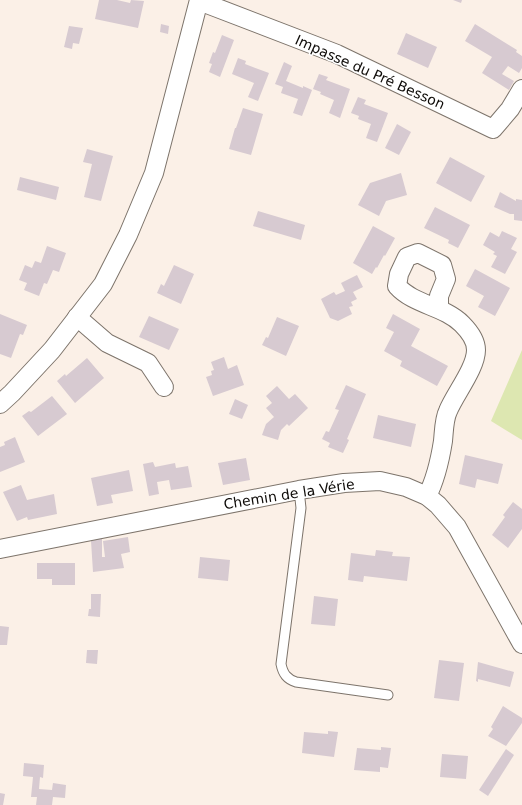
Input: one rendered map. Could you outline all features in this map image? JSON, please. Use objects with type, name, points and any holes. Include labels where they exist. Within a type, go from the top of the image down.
[{"type":"street","name":"Impasse du Pré Besson","points":[[199,0],[337,54],[493,129],[510,109],[522,89]]},
{"type":"street","points":[[0,404],[52,350],[103,284],[128,236],[154,173],[199,0]]},
{"type":"street","points":[[427,496],[433,483],[441,452],[447,412],[473,365],[476,351],[473,337],[461,323],[439,309]]},
{"type":"street","points":[[77,317],[107,343],[148,363],[164,386]]},
{"type":"street","name":"Chemin de la Vérie","points":[[0,549],[299,490],[344,483],[380,481],[406,487],[427,496],[438,505],[457,527],[522,644]]},
{"type":"lane","points":[[299,490],[302,508],[282,664],[285,676],[296,682],[388,695]]},
{"type":"green space","points":[[522,350],[522,440],[491,421]]},
{"type":"building","points":[[99,0],[117,0],[130,3],[131,0],[144,1],[138,28],[95,19]]},
{"type":"building","points":[[453,0],[462,0],[461,3]]},
{"type":"building","points":[[161,24],[169,26],[168,34],[160,32]]},
{"type":"building","points":[[475,24],[517,50],[516,52],[522,56],[522,68],[519,73],[508,66],[502,74],[514,81],[509,90],[482,73],[492,57],[465,41]]},
{"type":"building","points":[[69,26],[83,28],[79,44],[73,43],[72,49],[64,47]]},
{"type":"building","points":[[406,33],[437,47],[428,68],[397,54]]},
{"type":"building","points":[[222,35],[234,40],[220,77],[209,72],[212,64],[209,63],[213,52],[215,53]]},
{"type":"building","points":[[238,58],[246,61],[245,64],[269,73],[258,101],[248,97],[254,83],[232,74]]},
{"type":"building","points":[[284,62],[292,66],[286,81],[312,90],[302,116],[293,113],[298,99],[281,93],[283,87],[275,84]]},
{"type":"building","points":[[319,74],[328,77],[326,80],[350,89],[340,118],[329,113],[334,100],[313,89]]},
{"type":"building","points":[[358,97],[366,100],[364,104],[388,113],[377,142],[366,138],[371,124],[358,119],[359,116],[351,113]]},
{"type":"building","points":[[243,108],[263,114],[251,155],[229,149]]},
{"type":"building","points":[[397,124],[411,132],[399,155],[385,148]]},
{"type":"building","points":[[87,149],[113,156],[101,201],[84,197],[92,164],[83,162]]},
{"type":"building","points":[[450,157],[485,176],[471,202],[436,183]]},
{"type":"building","points":[[401,173],[407,195],[386,201],[379,216],[358,205],[370,183]]},
{"type":"building","points":[[20,177],[59,187],[56,200],[17,190]]},
{"type":"building","points":[[500,192],[516,201],[516,199],[522,200],[522,221],[514,220],[514,214],[510,214],[494,207]]},
{"type":"building","points":[[435,207],[470,225],[458,248],[448,243],[449,240],[424,228]]},
{"type":"building","points":[[258,211],[305,225],[301,240],[253,226]]},
{"type":"building","points":[[373,226],[395,238],[385,256],[384,255],[372,274],[353,263]]},
{"type":"building","points":[[502,231],[517,238],[511,249],[517,252],[505,274],[491,267],[497,256],[493,254],[495,252],[483,245],[490,232],[499,237]]},
{"type":"building","points":[[47,246],[66,253],[59,272],[53,270],[47,284],[44,283],[39,296],[24,290],[27,283],[19,280],[25,265],[32,268],[35,261],[41,263]]},
{"type":"building","points":[[174,265],[194,274],[181,304],[157,293],[161,284],[164,286]]},
{"type":"building","points":[[475,269],[510,288],[495,316],[478,307],[484,296],[466,286]]},
{"type":"building","points":[[357,275],[363,287],[353,292],[357,299],[351,302],[353,306],[349,307],[352,314],[338,321],[330,318],[321,299],[334,292],[336,295],[345,291],[341,283]]},
{"type":"building","points":[[0,314],[27,325],[23,335],[20,334],[11,358],[0,354]]},
{"type":"building","points":[[393,314],[420,329],[411,346],[448,366],[437,386],[400,366],[402,361],[384,351],[394,332],[386,328]]},
{"type":"building","points":[[149,316],[179,329],[169,350],[139,337]]},
{"type":"building","points":[[277,317],[299,326],[286,356],[262,345],[266,337],[268,338]]},
{"type":"building","points":[[224,357],[228,369],[237,365],[244,385],[213,396],[206,377],[212,375],[211,371],[214,370],[211,362]]},
{"type":"building","points":[[87,358],[104,378],[75,403],[57,381],[65,374],[66,376]]},
{"type":"building","points":[[346,385],[366,394],[347,439],[349,440],[343,453],[328,447],[330,443],[322,439],[326,431],[329,432],[339,410],[335,409]]},
{"type":"building","points":[[277,386],[289,399],[295,394],[308,408],[289,426],[287,424],[281,430],[278,440],[262,435],[266,424],[274,417],[266,408],[272,403],[266,396]]},
{"type":"building","points":[[52,396],[67,414],[38,436],[22,416],[29,411],[31,412]]},
{"type":"building","points":[[235,399],[248,405],[242,419],[229,414]]},
{"type":"building","points":[[378,415],[416,424],[411,447],[373,438]]},
{"type":"building","points":[[15,437],[25,462],[0,472],[0,447],[5,445],[4,442]]},
{"type":"building","points":[[465,455],[503,464],[498,484],[477,479],[475,488],[459,484]]},
{"type":"building","points":[[246,458],[250,480],[223,485],[218,463]]},
{"type":"building","points":[[153,462],[155,467],[175,463],[176,468],[188,466],[192,487],[171,490],[169,480],[157,482],[159,494],[149,496],[143,464]]},
{"type":"building","points":[[129,470],[133,491],[111,495],[113,503],[97,506],[91,478]]},
{"type":"building","points":[[21,485],[27,500],[54,494],[57,514],[28,520],[27,517],[17,521],[3,492]]},
{"type":"building","points":[[513,502],[522,509],[522,529],[508,548],[492,535],[505,517],[503,515]]},
{"type":"building","points":[[128,537],[130,552],[121,554],[124,568],[93,572],[91,541],[102,538],[102,557],[105,557],[103,541]]},
{"type":"building","points":[[376,550],[393,552],[392,556],[410,557],[407,581],[364,576],[363,582],[348,580],[351,553],[375,556]]},
{"type":"building","points":[[200,557],[230,560],[228,581],[198,578]]},
{"type":"building","points":[[37,563],[75,563],[75,585],[52,585],[52,579],[37,579]]},
{"type":"building","points":[[91,594],[101,594],[100,617],[88,616],[89,609],[91,609]]},
{"type":"building","points":[[314,596],[338,599],[335,626],[311,624]]},
{"type":"building","points":[[0,626],[9,627],[7,645],[0,645]]},
{"type":"building","points":[[87,650],[98,650],[97,664],[86,663]]},
{"type":"building","points":[[439,660],[464,663],[459,701],[434,698]]},
{"type":"building","points":[[478,662],[514,672],[510,687],[478,679],[478,682],[476,681]]},
{"type":"building","points":[[503,706],[522,718],[522,723],[506,746],[488,736],[493,729],[491,727]]},
{"type":"building","points":[[328,731],[338,732],[334,757],[302,753],[304,732],[328,734]]},
{"type":"building","points":[[381,747],[391,748],[388,768],[380,767],[380,772],[354,770],[357,748],[381,750]]},
{"type":"building","points":[[506,749],[514,755],[488,796],[479,790]]},
{"type":"building","points":[[442,754],[468,756],[466,779],[440,777]]},
{"type":"building","points":[[24,763],[44,765],[43,778],[40,777],[39,789],[52,790],[53,783],[66,785],[65,798],[53,797],[52,805],[36,805],[37,797],[31,797],[33,777],[23,776]]},
{"type":"building","points":[[0,793],[5,794],[3,805],[0,805]]}]
